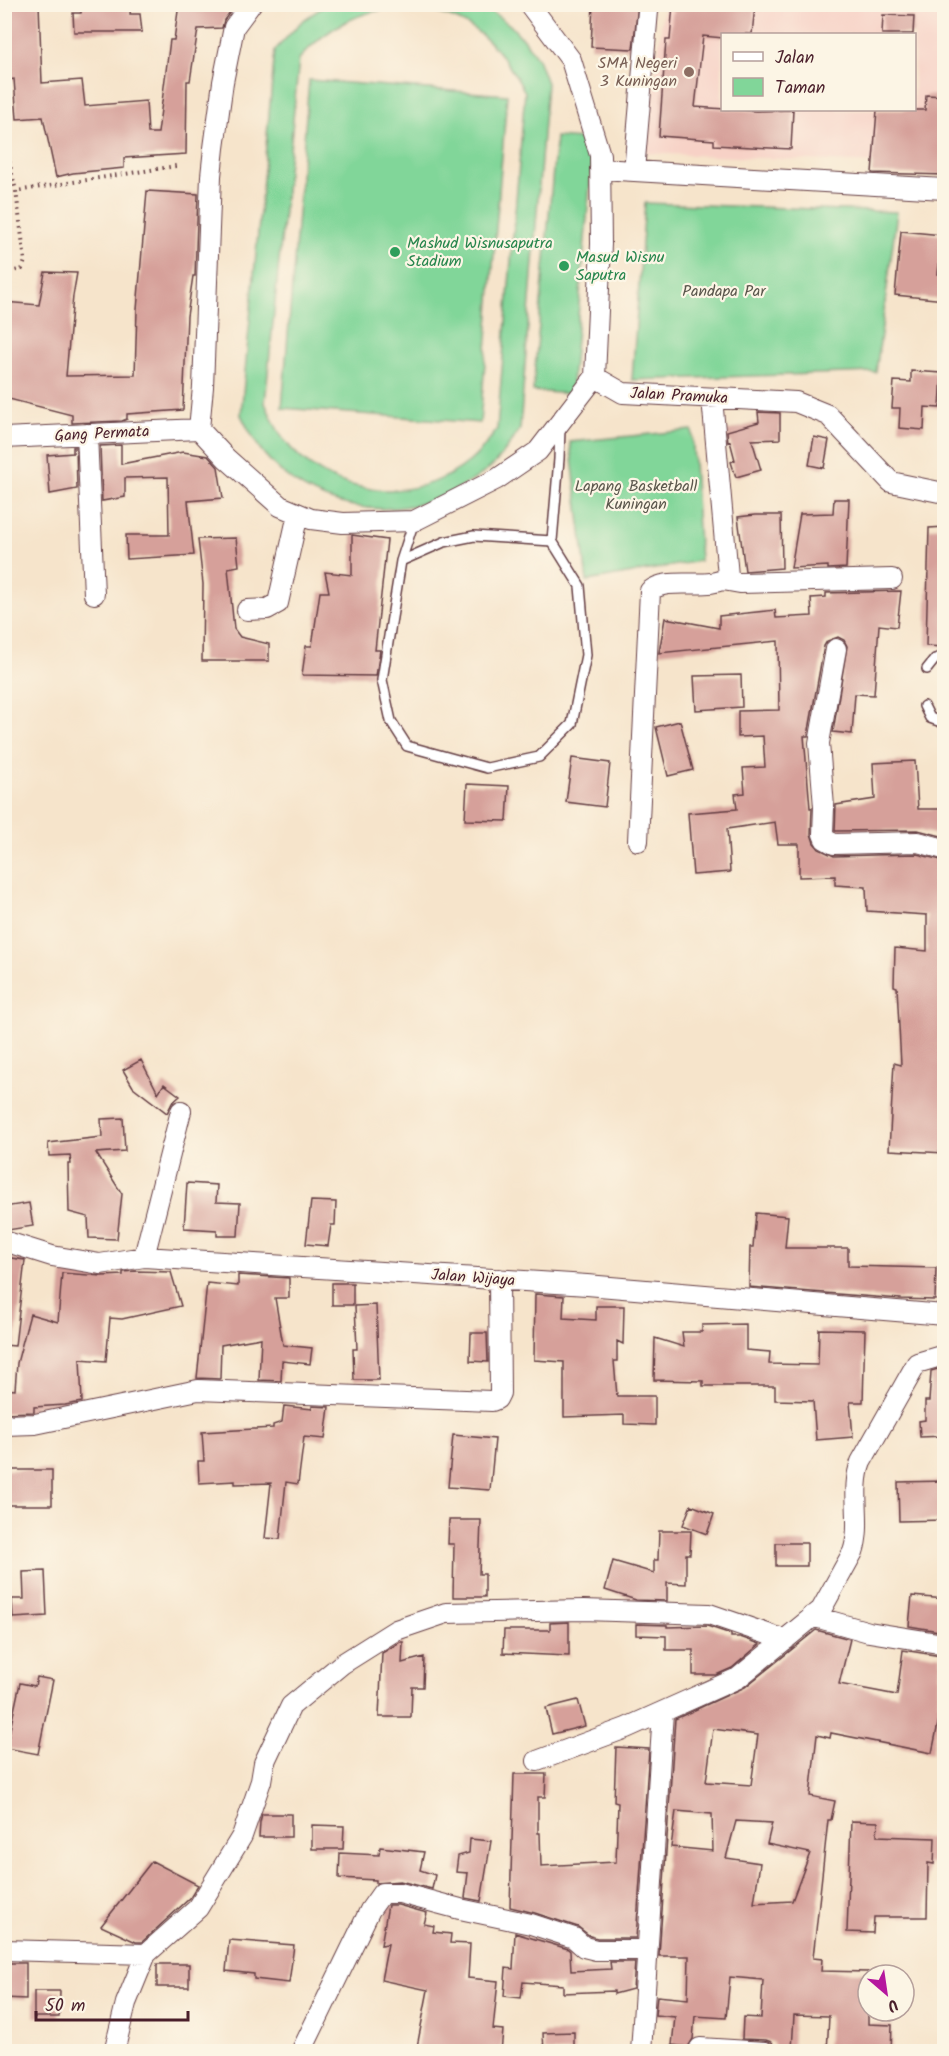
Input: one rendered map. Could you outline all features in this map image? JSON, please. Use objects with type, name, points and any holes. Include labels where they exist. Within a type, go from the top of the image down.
[{"type":"street","points":[[251,4],[234,27],[223,82],[214,148],[199,429],[226,458],[280,506],[310,519],[343,523],[414,521],[497,479],[538,451],[595,377],[601,244],[600,155],[571,60],[529,4]]},
{"type":"street","points":[[634,171],[648,11],[651,4]]},
{"type":"street","points":[[600,169],[945,189]]},
{"type":"street","name":"Jalan Pramuka","points":[[595,377],[623,393],[796,402],[828,415],[891,482],[945,493]]},
{"type":"street","points":[[712,398],[728,576],[723,580]]},
{"type":"street","name":"Gang Permata","points":[[4,438],[199,429]]},
{"type":"street","points":[[87,434],[94,594]]},
{"type":"street","points":[[247,610],[267,609],[278,603],[298,514]]},
{"type":"street","points":[[638,841],[650,591],[660,585],[723,580],[740,583],[892,579]]},
{"type":"street","points":[[836,649],[819,743],[825,839],[834,844],[918,842],[945,849]]},
{"type":"street","points":[[144,1257],[181,1111]]},
{"type":"street","name":"Jalan Wijaya","points":[[4,1241],[52,1256],[100,1264],[144,1257],[499,1279],[945,1315]]},
{"type":"street","points":[[4,1425],[35,1424],[198,1390],[492,1401],[500,1393],[499,1279]]},
{"type":"street","points":[[537,1761],[626,1728],[738,1678],[821,1610],[857,1542],[856,1491],[861,1462],[917,1363],[945,1355]]},
{"type":"street","points":[[114,2052],[126,2003],[146,1954],[198,1908],[242,1836],[261,1781],[264,1763],[291,1707],[342,1664],[396,1630],[446,1613],[583,1610],[709,1614],[784,1640]]},
{"type":"street","points":[[812,1616],[869,1632],[945,1644]]},
{"type":"street","points":[[641,2052],[663,1712]]},
{"type":"street","points":[[301,2052],[370,1910],[382,1893],[400,1893],[531,1924],[574,1938],[584,1947],[596,1950],[647,1950]]},
{"type":"street","points":[[4,1950],[146,1954]]},
{"type":"street","points":[[700,2048],[765,2052]]},
{"type":"lane","points":[[414,521],[401,561],[382,680],[391,721],[407,746],[487,768],[538,757],[572,724],[586,655],[580,586],[552,541],[560,422]]},
{"type":"lane","points":[[401,561],[444,542],[474,536],[552,541]]},
{"type":"lane","points":[[927,669],[935,659],[945,656]]},
{"type":"lane","points":[[924,706],[930,718],[945,723]]},
{"type":"path","points":[[4,108],[7,152],[16,191],[25,261],[22,269],[4,274]]},
{"type":"path","points":[[16,191],[176,166]]},
{"type":"shaded area","name":"SMA Negeri 3 Kuningan","points":[[664,5],[944,5],[944,166],[646,153]]},
{"type":"green space","points":[[326,5],[482,5],[510,25],[525,41],[538,59],[547,83],[520,429],[501,457],[483,473],[457,489],[427,502],[376,509],[351,506],[327,499],[303,488],[282,473],[264,454],[241,415],[275,50],[302,21]],"holes":[[[403,7],[445,15],[477,31],[502,57],[525,92],[497,429],[474,458],[448,476],[424,485],[399,490],[373,489],[348,484],[324,474],[302,459],[281,436],[265,403],[299,59],[321,37],[359,16]]]},
{"type":"green space","name":"Mashud Wisnusaputra Stadium","points":[[309,80],[507,95],[480,423],[282,408]]},
{"type":"green space","name":"Masud Wisnu Saputra","points":[[556,137],[594,140],[571,394],[533,391]]},
{"type":"green space","name":"Pandapa Par","points":[[645,203],[897,212],[876,372],[632,380]]},
{"type":"green space","name":"Lapang Basketball Kuningan","points":[[692,430],[700,561],[587,581],[570,442]]},
{"type":"building","points":[[4,4],[39,4],[42,83],[82,80],[85,106],[146,101],[148,133],[158,133],[170,40],[174,40],[179,4],[236,4],[224,20],[222,28],[198,29],[190,81],[187,81],[186,154],[124,158],[124,168],[56,177],[43,117],[17,119],[14,79],[8,80]]},
{"type":"building","points":[[82,4],[131,4],[130,14],[140,14],[142,32],[74,32],[73,13],[81,13]]},
{"type":"building","points":[[593,4],[638,4],[633,49],[591,47]]},
{"type":"building","points":[[673,4],[755,6],[752,33],[721,33],[721,38],[703,36],[695,107],[721,109],[721,111],[793,111],[791,149],[714,145],[714,140],[659,136],[666,40],[670,40]]},
{"type":"building","points":[[883,15],[914,16],[913,33],[882,33]]},
{"type":"building","points":[[926,95],[945,96],[945,175],[872,173],[877,111],[925,110]]},
{"type":"building","points":[[147,191],[198,194],[195,276],[193,276],[187,316],[183,410],[127,414],[127,419],[122,421],[72,423],[72,415],[5,398],[4,302],[39,305],[45,272],[77,273],[66,376],[135,375],[137,310]]},
{"type":"building","points":[[901,231],[942,235],[938,274],[945,275],[945,300],[895,295]]},
{"type":"building","points":[[911,371],[942,373],[940,408],[925,407],[924,430],[899,428],[900,408],[892,408],[894,381],[911,382]]},
{"type":"building","points":[[758,412],[780,413],[780,439],[752,440],[761,470],[736,477],[731,462],[735,460],[730,441],[728,442],[727,431],[759,422]]},
{"type":"building","points":[[814,437],[829,440],[824,468],[809,465]]},
{"type":"building","points":[[121,445],[121,464],[183,452],[208,456],[218,467],[223,498],[188,501],[194,555],[127,559],[126,535],[169,535],[168,477],[125,478],[125,497],[102,501],[100,446]]},
{"type":"building","points":[[73,447],[76,447],[77,489],[50,494],[47,455],[73,453]]},
{"type":"building","points":[[834,499],[849,499],[846,568],[828,569],[828,566],[791,568],[800,514],[833,513]]},
{"type":"building","points":[[781,515],[782,568],[745,571],[738,517]]},
{"type":"building","points":[[945,527],[945,647],[926,646],[929,528]]},
{"type":"building","points":[[352,535],[387,540],[375,650],[380,650],[376,676],[302,675],[306,646],[312,646],[320,592],[329,592],[325,572],[352,575]]},
{"type":"building","points":[[236,538],[239,566],[228,568],[234,629],[240,637],[269,644],[269,661],[202,661],[203,584],[198,539]]},
{"type":"building","points":[[901,591],[897,627],[879,625],[874,695],[855,694],[852,734],[833,732],[847,646],[844,640],[838,637],[827,641],[824,646],[808,736],[804,736],[810,808],[812,808],[811,834],[819,849],[834,856],[917,854],[945,861],[945,1153],[889,1150],[894,1063],[901,1065],[897,987],[894,986],[895,948],[927,951],[927,915],[867,911],[866,887],[835,885],[835,876],[799,877],[799,844],[778,844],[775,822],[727,829],[730,872],[693,875],[688,813],[737,809],[735,794],[745,793],[743,768],[765,767],[763,736],[738,737],[738,711],[779,710],[778,641],[659,653],[665,618],[719,628],[719,616],[775,610],[776,618],[812,616],[811,598],[826,597],[826,593]]},
{"type":"building","points":[[741,675],[742,707],[696,710],[694,676]]},
{"type":"building","points":[[680,721],[693,770],[668,776],[656,727]]},
{"type":"building","points":[[572,758],[610,763],[605,807],[566,802]]},
{"type":"building","points":[[915,761],[918,809],[945,809],[945,837],[918,830],[835,831],[836,805],[875,799],[873,763]]},
{"type":"building","points":[[467,784],[509,786],[507,821],[465,820]]},
{"type":"building","points":[[141,1060],[158,1093],[164,1084],[180,1096],[172,1103],[167,1113],[133,1087],[123,1070]]},
{"type":"building","points":[[123,1118],[125,1151],[96,1153],[122,1194],[117,1239],[89,1238],[88,1217],[69,1212],[68,1164],[71,1164],[70,1155],[49,1156],[48,1143],[102,1137],[101,1119]]},
{"type":"building","points":[[187,1183],[217,1185],[216,1202],[240,1203],[238,1236],[217,1236],[217,1230],[184,1228]]},
{"type":"building","points":[[311,1201],[336,1202],[335,1225],[331,1225],[328,1246],[306,1244]]},
{"type":"building","points":[[29,1203],[33,1226],[8,1230],[4,1207]]},
{"type":"building","points":[[756,1213],[788,1216],[785,1248],[848,1248],[848,1266],[936,1268],[935,1300],[749,1287],[750,1247],[753,1247]]},
{"type":"building","points":[[4,1257],[25,1260],[15,1346],[4,1345]]},
{"type":"building","points":[[123,1272],[171,1272],[181,1306],[122,1319],[110,1318],[106,1361],[80,1359],[82,1402],[34,1407],[34,1412],[4,1413],[4,1389],[15,1390],[17,1363],[30,1314],[58,1322],[62,1273],[102,1276],[123,1275]]},
{"type":"building","points":[[238,1275],[289,1278],[289,1298],[275,1298],[283,1345],[312,1348],[310,1364],[282,1361],[281,1381],[259,1380],[261,1338],[221,1345],[220,1379],[197,1378],[207,1283],[238,1286]]},
{"type":"building","points":[[332,1283],[353,1283],[353,1305],[332,1305]]},
{"type":"building","points":[[535,1294],[564,1296],[563,1318],[596,1320],[596,1306],[624,1306],[623,1344],[617,1341],[617,1361],[614,1361],[617,1396],[655,1396],[655,1425],[624,1424],[624,1415],[564,1417],[564,1362],[534,1360]]},
{"type":"building","points":[[376,1305],[379,1380],[354,1380],[353,1349],[357,1349],[355,1306]]},
{"type":"building","points":[[746,1324],[746,1350],[770,1352],[769,1364],[818,1365],[819,1329],[865,1330],[863,1402],[850,1402],[853,1437],[816,1440],[813,1401],[775,1400],[775,1386],[703,1386],[703,1381],[654,1380],[655,1338],[684,1347],[682,1332],[702,1332],[702,1325]]},
{"type":"building","points":[[471,1333],[487,1333],[488,1362],[470,1361]]},
{"type":"building","points":[[945,1367],[945,1436],[920,1437],[919,1421],[925,1420],[925,1401],[929,1401],[931,1371]]},
{"type":"building","points":[[284,1406],[312,1409],[312,1406],[329,1407],[325,1439],[304,1437],[298,1484],[286,1482],[280,1539],[265,1538],[271,1483],[235,1484],[235,1481],[199,1483],[198,1461],[204,1461],[202,1432],[273,1428],[273,1425],[282,1422]]},
{"type":"building","points":[[453,1435],[495,1439],[490,1490],[448,1487]]},
{"type":"building","points":[[4,1470],[52,1470],[52,1505],[4,1505]]},
{"type":"building","points":[[945,1481],[945,1520],[899,1521],[898,1482]]},
{"type":"building","points":[[691,1505],[714,1514],[707,1534],[683,1525]]},
{"type":"building","points":[[449,1520],[481,1520],[479,1574],[485,1574],[485,1597],[453,1597],[454,1544],[448,1544]]},
{"type":"building","points":[[659,1531],[691,1531],[690,1554],[686,1554],[686,1584],[667,1583],[667,1601],[636,1600],[605,1590],[613,1561],[654,1573],[654,1560],[658,1560]]},
{"type":"building","points":[[776,1543],[807,1543],[807,1566],[776,1566]]},
{"type":"building","points":[[45,1571],[47,1616],[13,1618],[12,1599],[24,1599],[23,1572]]},
{"type":"building","points":[[912,1596],[945,1599],[945,1632],[909,1626]]},
{"type":"building","points":[[569,1622],[569,1656],[503,1653],[504,1630],[550,1630],[550,1623]]},
{"type":"building","points":[[636,1624],[667,1625],[667,1627],[707,1626],[731,1634],[731,1637],[740,1637],[760,1644],[732,1668],[716,1675],[693,1675],[693,1650],[666,1650],[666,1636],[636,1635]]},
{"type":"building","points":[[816,1630],[850,1639],[839,1684],[897,1695],[903,1650],[941,1656],[938,1703],[942,1704],[932,1753],[831,1733],[830,1738],[817,1735],[810,1796],[835,1801],[831,1820],[828,1820],[813,1958],[822,1959],[821,1971],[856,1972],[856,2023],[892,2025],[891,2052],[827,2052],[829,2016],[794,2015],[792,2050],[776,2049],[772,2042],[766,2040],[742,2039],[743,2017],[761,2018],[763,1980],[730,1977],[726,2018],[695,2016],[693,2039],[688,2047],[672,2045],[675,2017],[655,2015],[657,1996],[688,1999],[689,1956],[659,1956],[675,1719],[745,1687]],"holes":[[[713,1729],[758,1735],[751,1785],[706,1782]],[[676,1811],[712,1814],[713,1851],[671,1847]],[[736,1821],[772,1823],[767,1844],[810,1853],[792,1901],[754,1903],[760,1863],[726,1858]]]},
{"type":"building","points":[[403,1642],[402,1663],[424,1657],[423,1687],[412,1687],[411,1717],[379,1717],[382,1653]]},
{"type":"building","points":[[37,1677],[53,1680],[38,1754],[6,1748],[20,1683],[35,1686]]},
{"type":"building","points":[[578,1700],[585,1726],[552,1734],[546,1708]]},
{"type":"building","points":[[616,1747],[649,1749],[636,1938],[597,1938],[578,1927],[510,1907],[514,1774],[546,1774],[545,1797],[538,1797],[541,1866],[616,1862],[618,1803],[614,1802]]},
{"type":"building","points":[[262,1814],[291,1814],[291,1837],[259,1837]]},
{"type":"building","points":[[851,1821],[878,1822],[877,1836],[935,1838],[934,1864],[928,1863],[927,1917],[874,1917],[873,1933],[847,1932]]},
{"type":"building","points":[[312,1825],[344,1826],[343,1849],[312,1849]]},
{"type":"building","points":[[470,1839],[491,1841],[481,1901],[465,1898],[468,1873],[456,1872],[458,1856],[469,1853]]},
{"type":"building","points":[[380,1847],[424,1852],[420,1870],[435,1875],[432,1889],[400,1881],[376,1883],[376,1880],[339,1878],[340,1853],[379,1855]]},
{"type":"building","points":[[152,1861],[198,1885],[190,1898],[142,1942],[136,1942],[101,1926]]},
{"type":"building","points":[[388,1905],[398,1905],[427,1913],[424,1924],[434,1926],[433,1932],[451,1934],[450,1943],[470,1944],[468,1978],[498,1981],[493,2029],[503,2030],[501,2052],[416,2052],[428,1990],[381,1980],[388,1944],[381,1945]]},
{"type":"building","points":[[515,1933],[568,1949],[571,1971],[611,1969],[610,1962],[635,1962],[633,1989],[614,1994],[614,1991],[563,1993],[563,1985],[523,1982],[521,1998],[504,1996],[506,1968],[513,1969]]},
{"type":"building","points":[[229,1940],[294,1945],[289,1983],[254,1979],[254,1974],[226,1971]]},
{"type":"building","points":[[4,1963],[26,1963],[26,1999],[4,1998]]},
{"type":"building","points":[[157,1964],[189,1964],[189,1987],[157,1987]]},
{"type":"building","points":[[34,1991],[60,1991],[59,2017],[34,2017]]},
{"type":"building","points":[[574,2032],[574,2052],[544,2052],[543,2033]]},
{"type":"place","name":"SMA Negeri 3 Kuningan","points":[[689,72]]},
{"type":"place","name":"Mashud Wisnusaputra Stadium","points":[[395,252]]},
{"type":"place","name":"Masud Wisnu Saputra","points":[[564,266]]}]
